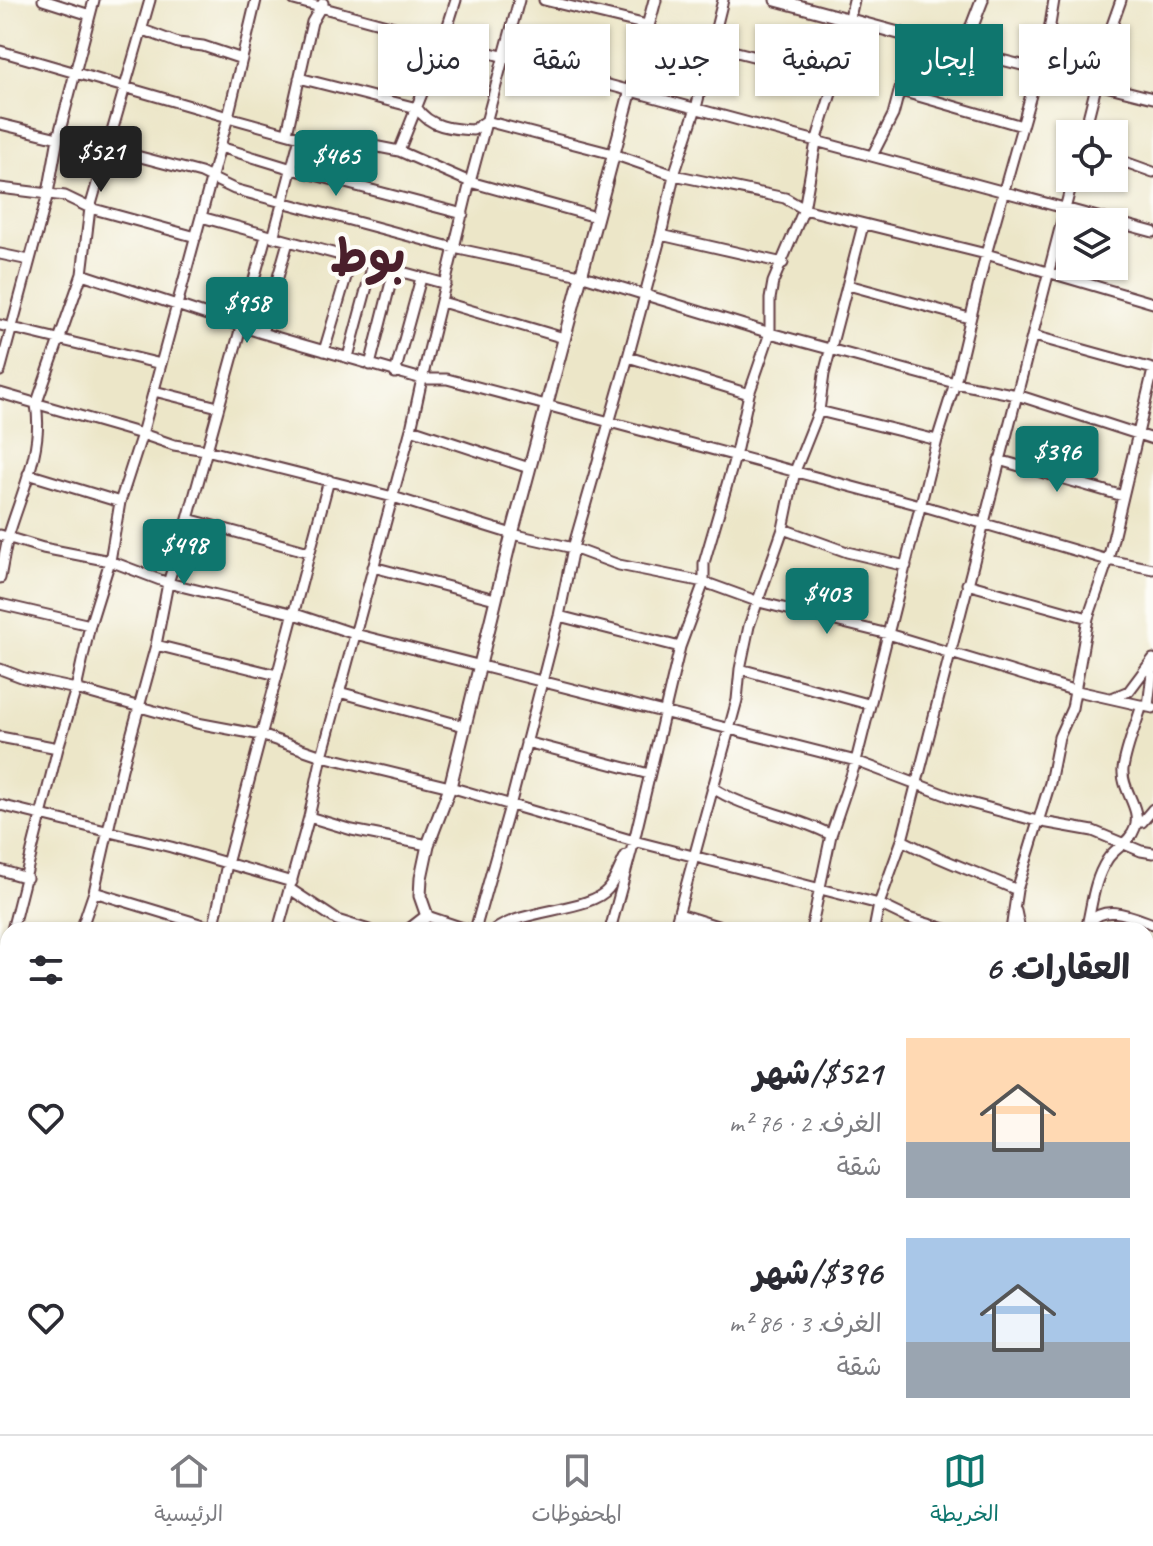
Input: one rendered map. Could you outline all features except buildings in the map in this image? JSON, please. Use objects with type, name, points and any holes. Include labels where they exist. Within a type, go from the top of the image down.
[{"type":"street","points":[[43,0],[90,15]]},
{"type":"street","points":[[0,371],[48,193],[58,138],[94,0]]},
{"type":"street","points":[[0,578],[4,536],[28,474],[39,420],[36,405],[82,274],[90,208],[150,0]]},
{"type":"street","points":[[14,922],[90,625],[110,561],[120,502],[179,304],[256,0]]},
{"type":"street","points":[[294,0],[323,3],[389,24]]},
{"type":"street","points":[[448,24],[456,0]]},
{"type":"street","points":[[280,922],[411,429],[470,182],[519,0]]},
{"type":"street","points":[[544,0],[643,24]]},
{"type":"street","points":[[647,24],[655,0]]},
{"type":"street","points":[[718,24],[723,0]]},
{"type":"street","points":[[776,0],[895,33]]},
{"type":"street","points":[[849,24],[854,0]]},
{"type":"street","points":[[973,24],[982,0]]},
{"type":"street","points":[[1050,24],[1054,0]]},
{"type":"street","points":[[1112,24],[1121,0]]},
{"type":"street","points":[[287,133],[312,22],[323,3]]},
{"type":"street","points":[[143,30],[178,43],[203,46],[242,59]]},
{"type":"street","points":[[0,51],[75,75],[300,137],[348,141],[399,151],[470,182],[596,217]]},
{"type":"street","points":[[489,52],[626,89]]},
{"type":"street","points":[[299,78],[417,108],[424,118],[435,124],[473,130],[486,121],[613,154],[674,175],[785,198],[804,209],[986,254],[1153,303]]},
{"type":"street","points":[[1130,93],[1153,98]]},
{"type":"street","points":[[399,151],[422,96]]},
{"type":"street","points":[[427,916],[420,896],[428,845],[450,787],[495,599],[628,96]]},
{"type":"street","points":[[652,96],[1058,208]]},
{"type":"street","points":[[474,922],[510,806],[559,616],[573,548],[628,357],[674,175],[699,96]]},
{"type":"street","points":[[612,922],[680,647],[704,582],[704,563],[735,457],[749,394],[770,333],[773,282],[804,209],[816,142],[830,96]]},
{"type":"street","points":[[872,156],[884,136],[899,96]]},
{"type":"street","points":[[918,96],[1022,126]]},
{"type":"street","points":[[813,922],[831,835],[856,761],[920,505],[1030,96]]},
{"type":"street","points":[[1088,120],[1094,96]]},
{"type":"street","points":[[0,124],[58,138]]},
{"type":"street","points":[[84,922],[156,645],[168,583],[240,326],[282,202],[300,137]]},
{"type":"street","points":[[220,147],[463,214]]},
{"type":"street","points":[[107,151],[129,154],[212,178],[234,189],[454,248],[580,275],[770,333],[955,383],[1017,395],[1153,439]]},
{"type":"street","points":[[1128,163],[1153,172]]},
{"type":"street","points":[[0,188],[65,196],[90,208],[196,237]]},
{"type":"street","points":[[201,217],[446,284]]},
{"type":"street","points":[[1128,224],[1153,232]]},
{"type":"street","points":[[676,922],[737,700],[749,626],[783,529],[795,471],[819,411],[824,374],[863,225]]},
{"type":"street","points":[[661,235],[783,263]]},
{"type":"street","points":[[262,333],[288,242]]},
{"type":"street","points":[[876,922],[902,840],[1056,247]]},
{"type":"street","points":[[0,254],[29,260]]},
{"type":"street","points":[[324,351],[352,257]]},
{"type":"street","points":[[348,357],[373,264]]},
{"type":"street","points":[[370,365],[394,270]]},
{"type":"street","points":[[82,274],[395,373],[422,379],[447,379],[920,505],[1108,560],[1153,569]]},
{"type":"street","points":[[395,373],[421,278]]},
{"type":"street","points":[[848,285],[969,318]]},
{"type":"street","points":[[442,302],[564,338]]},
{"type":"street","points":[[0,325],[161,364]]},
{"type":"street","points":[[1012,922],[1017,890],[1050,783],[1059,737],[1072,708],[1088,618],[1108,560],[1153,369],[1034,336]]},
{"type":"street","points":[[628,357],[749,394]]},
{"type":"street","points":[[154,391],[218,407]]},
{"type":"street","points":[[0,393],[174,445],[206,450],[393,497],[512,534],[573,548],[619,565],[704,582],[759,602],[888,634],[1073,690],[1148,706]]},
{"type":"street","points":[[819,411],[937,440]]},
{"type":"street","points":[[411,429],[529,468]]},
{"type":"street","points":[[999,460],[1123,496]]},
{"type":"street","points":[[28,474],[120,502]]},
{"type":"street","points":[[215,922],[227,864],[329,480]]},
{"type":"street","points":[[188,519],[309,552]]},
{"type":"street","points":[[783,529],[847,552],[906,566]]},
{"type":"street","points":[[4,536],[43,548],[110,561],[168,583],[295,614],[355,634],[856,761],[959,800],[1037,821],[1093,831],[1153,853]]},
{"type":"street","points":[[373,567],[495,599]]},
{"type":"street","points":[[967,584],[1088,618]]},
{"type":"street","points":[[0,604],[90,625]]},
{"type":"street","points":[[559,616],[680,647]]},
{"type":"street","points":[[156,645],[277,675]]},
{"type":"street","points":[[1112,698],[1129,691],[1153,662]]},
{"type":"street","points":[[1086,922],[1098,876],[1109,856],[1125,843],[1135,829],[1123,771],[1148,706],[1153,662]]},
{"type":"street","points":[[0,669],[197,723],[261,735],[322,756],[450,787],[634,841],[879,904],[922,922]]},
{"type":"street","points":[[740,669],[868,704]]},
{"type":"street","points":[[339,692],[464,726]]},
{"type":"street","points":[[0,737],[58,748]]},
{"type":"street","points":[[526,742],[649,774]]},
{"type":"street","points":[[712,787],[726,797],[809,823],[831,835]]},
{"type":"street","points":[[0,805],[227,864],[291,886],[343,922]]},
{"type":"street","points":[[1136,822],[1142,822],[1153,809]]},
{"type":"street","points":[[309,817],[352,830],[428,845]]},
{"type":"street","points":[[902,840],[928,854],[1017,890]]},
{"type":"street","points":[[506,922],[597,898],[608,889],[634,841]]},
{"type":"street","points":[[0,870],[27,878]]},
{"type":"street","points":[[94,892],[190,922]]},
{"type":"street","points":[[1015,903],[1019,922]]},
{"type":"street","points":[[1090,922],[1096,915],[1109,911],[1146,922]]},
{"type":"street","points":[[679,914],[704,922]]},
{"type":"street","points":[[416,922],[427,916],[446,922]]},
{"type":"district","name":"بوط","points":[[368,256]]}]
